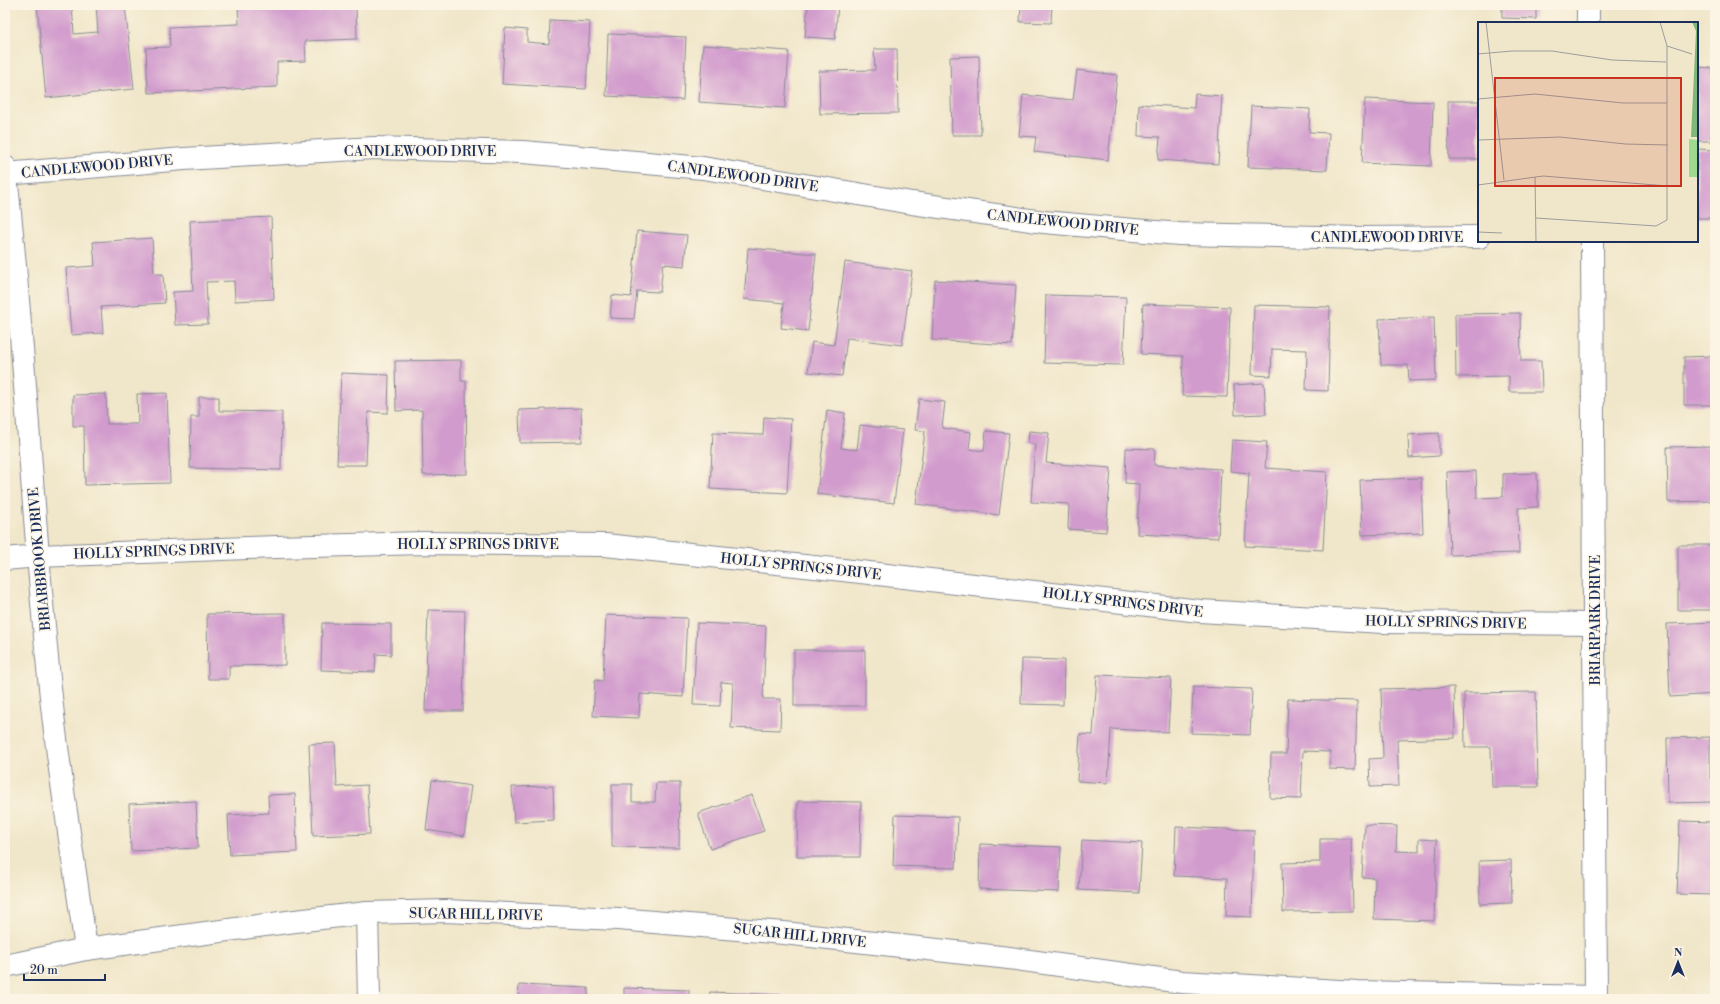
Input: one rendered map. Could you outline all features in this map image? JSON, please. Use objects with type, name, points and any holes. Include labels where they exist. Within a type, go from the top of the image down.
[{"type":"street","points":[[1588,5],[1588,22]]},
{"type":"street","name":"CANDLEWOOD DRIVE","points":[[5,172],[184,159],[374,148],[523,152],[704,168],[967,211],[1044,222],[1163,232],[1356,238],[1478,237]]},
{"type":"street","name":"BRIARBROOK DRIVE","points":[[5,172],[22,341],[38,556],[52,707],[86,949]]},
{"type":"street","name":"BRIARPARK DRIVE","points":[[1592,242],[1596,998]]},
{"type":"street","name":"HOLLY SPRINGS DRIVE","points":[[5,559],[38,556],[423,543],[605,545],[843,570],[1200,611],[1383,622],[1595,624]]},
{"type":"street","name":"SUGAR HILL DRIVE","points":[[5,966],[86,949],[295,921],[367,913],[446,912],[610,919],[776,932],[1009,958],[1182,982],[1358,992],[1596,998]]},
{"type":"street","points":[[367,913],[368,999]]},
{"type":"building","points":[[37,5],[72,5],[74,34],[98,32],[96,5],[125,5],[134,89],[46,98]]},
{"type":"building","points":[[238,5],[329,5],[329,8],[356,6],[357,39],[305,41],[306,61],[277,62],[277,87],[148,93],[146,48],[170,47],[169,27],[239,24]]},
{"type":"building","points":[[808,5],[838,5],[835,39],[805,37]]},
{"type":"building","points":[[1021,5],[1052,5],[1051,23],[1020,22]]},
{"type":"building","points":[[1367,5],[1367,7],[1332,6]]},
{"type":"building","points":[[1502,5],[1536,5],[1536,19],[1502,18]]},
{"type":"building","points":[[550,20],[590,22],[586,89],[502,84],[505,28],[527,30],[527,42],[549,44]]},
{"type":"building","points":[[608,34],[686,37],[683,100],[606,96]]},
{"type":"building","points":[[703,45],[789,51],[785,108],[699,102]]},
{"type":"building","points":[[874,49],[897,49],[898,113],[820,114],[819,71],[875,70]]},
{"type":"building","points":[[979,56],[981,135],[952,135],[950,57]]},
{"type":"building","points":[[1698,67],[1713,68],[1711,141],[1698,141]]},
{"type":"building","points":[[1077,70],[1117,75],[1108,160],[1034,152],[1036,137],[1019,136],[1023,95],[1073,100]]},
{"type":"building","points":[[1195,94],[1222,96],[1218,164],[1158,160],[1160,137],[1138,136],[1139,104],[1194,108]]},
{"type":"building","points":[[1365,99],[1433,102],[1431,166],[1362,163]]},
{"type":"building","points":[[1448,101],[1478,101],[1478,159],[1449,159]]},
{"type":"building","points":[[1251,106],[1310,109],[1309,132],[1329,133],[1327,170],[1248,167]]},
{"type":"building","points":[[1698,149],[1715,150],[1713,218],[1698,218]]},
{"type":"building","points":[[271,217],[274,299],[235,301],[234,281],[206,282],[208,324],[175,325],[173,292],[193,291],[190,221]]},
{"type":"building","points":[[637,231],[687,235],[684,266],[663,264],[660,292],[637,291],[634,319],[610,318],[612,295],[631,297]]},
{"type":"building","points":[[152,238],[154,274],[163,274],[165,303],[101,307],[103,333],[71,335],[66,268],[95,266],[93,242]]},
{"type":"building","points":[[748,248],[816,254],[808,331],[781,328],[784,303],[744,299]]},
{"type":"building","points":[[845,262],[912,271],[902,345],[847,338],[842,376],[808,372],[812,342],[834,345]]},
{"type":"building","points":[[935,280],[1016,285],[1012,345],[932,340]]},
{"type":"building","points":[[1046,295],[1126,297],[1123,365],[1044,363]]},
{"type":"building","points":[[1143,304],[1230,307],[1227,397],[1182,396],[1183,356],[1141,354]]},
{"type":"building","points":[[1254,305],[1330,307],[1328,391],[1306,390],[1307,350],[1272,349],[1271,376],[1252,375]]},
{"type":"building","points":[[1520,313],[1521,361],[1541,361],[1542,392],[1509,392],[1509,376],[1456,377],[1455,314]]},
{"type":"building","points":[[1434,317],[1436,380],[1409,381],[1408,365],[1381,365],[1379,319]]},
{"type":"building","points":[[1713,356],[1714,405],[1684,405],[1684,357]]},
{"type":"building","points":[[461,360],[461,381],[466,381],[467,474],[423,475],[422,410],[396,411],[395,361]]},
{"type":"building","points":[[341,373],[389,375],[388,413],[368,412],[366,465],[337,465]]},
{"type":"building","points":[[1264,383],[1266,414],[1235,415],[1234,385]]},
{"type":"building","points":[[167,393],[170,483],[85,485],[84,426],[73,426],[73,395],[106,394],[107,424],[138,424],[137,394]]},
{"type":"building","points":[[199,397],[219,397],[219,411],[282,412],[281,470],[190,468],[191,417],[199,417]]},
{"type":"building","points":[[919,399],[945,402],[942,428],[971,432],[969,449],[984,451],[986,431],[1009,433],[999,515],[916,504],[925,431],[915,430]]},
{"type":"building","points":[[581,408],[582,442],[520,443],[519,410]]},
{"type":"building","points":[[827,410],[845,413],[841,448],[857,450],[860,425],[903,430],[894,503],[817,494]]},
{"type":"building","points":[[764,417],[791,419],[787,493],[710,489],[713,433],[763,435]]},
{"type":"building","points":[[1029,431],[1049,433],[1046,463],[1111,468],[1106,532],[1068,529],[1069,504],[1031,502],[1035,444],[1028,443]]},
{"type":"building","points":[[1439,433],[1439,456],[1409,458],[1408,435]]},
{"type":"building","points":[[1232,440],[1267,442],[1265,468],[1327,472],[1323,550],[1245,546],[1249,473],[1230,471]]},
{"type":"building","points":[[1713,446],[1715,501],[1668,502],[1667,447]]},
{"type":"building","points":[[1126,448],[1155,449],[1154,465],[1221,469],[1218,538],[1137,534],[1139,484],[1125,483]]},
{"type":"building","points":[[1476,471],[1477,498],[1503,497],[1503,474],[1537,473],[1538,507],[1518,508],[1519,553],[1450,555],[1447,472]]},
{"type":"building","points":[[1421,478],[1423,533],[1362,535],[1360,480]]},
{"type":"building","points":[[1678,545],[1715,545],[1715,610],[1678,610]]},
{"type":"building","points":[[428,610],[465,611],[463,711],[425,711]]},
{"type":"building","points":[[285,613],[285,665],[229,666],[229,679],[208,679],[207,614]]},
{"type":"building","points":[[606,615],[687,618],[683,697],[640,694],[639,718],[593,716],[595,680],[603,681]]},
{"type":"building","points":[[1715,622],[1715,694],[1670,697],[1667,624]]},
{"type":"building","points":[[322,623],[391,624],[391,655],[376,654],[375,672],[321,670]]},
{"type":"building","points":[[697,623],[766,626],[763,699],[781,699],[780,730],[731,728],[733,683],[721,682],[720,706],[693,705]]},
{"type":"building","points":[[794,650],[865,650],[865,706],[794,706]]},
{"type":"building","points":[[1022,659],[1064,660],[1063,705],[1021,704]]},
{"type":"building","points":[[1097,675],[1171,678],[1168,732],[1111,729],[1108,783],[1077,781],[1080,734],[1093,735]]},
{"type":"building","points":[[1193,687],[1252,689],[1250,735],[1191,733]]},
{"type":"building","points":[[1454,687],[1455,738],[1397,740],[1399,786],[1370,787],[1369,759],[1383,758],[1381,689]]},
{"type":"building","points":[[1536,692],[1538,787],[1492,787],[1491,747],[1465,747],[1464,693]]},
{"type":"building","points":[[1288,699],[1357,701],[1355,770],[1329,769],[1330,752],[1303,751],[1301,799],[1270,798],[1271,754],[1286,754]]},
{"type":"building","points":[[1710,737],[1710,778],[1715,778],[1715,802],[1668,803],[1667,738]]},
{"type":"building","points":[[335,743],[337,787],[367,785],[370,834],[313,836],[309,744]]},
{"type":"building","points":[[432,780],[471,786],[464,836],[426,830]]},
{"type":"building","points":[[656,783],[680,783],[679,848],[612,847],[612,784],[632,784],[632,802],[655,802]]},
{"type":"building","points":[[553,786],[554,820],[514,822],[512,787]]},
{"type":"building","points":[[295,794],[297,852],[230,855],[228,815],[269,813],[268,795]]},
{"type":"building","points":[[752,795],[764,831],[710,849],[698,813]]},
{"type":"building","points":[[196,801],[198,848],[131,851],[129,804]]},
{"type":"building","points":[[798,801],[861,802],[860,857],[797,857]]},
{"type":"building","points":[[895,815],[958,817],[956,868],[893,866]]},
{"type":"building","points":[[1680,821],[1715,822],[1715,895],[1677,894]]},
{"type":"building","points":[[1365,825],[1397,826],[1396,851],[1419,852],[1419,839],[1437,840],[1434,921],[1374,919],[1375,878],[1362,877]]},
{"type":"building","points":[[1176,827],[1254,830],[1252,917],[1226,916],[1227,878],[1174,876]]},
{"type":"building","points":[[1320,839],[1351,839],[1353,911],[1283,912],[1282,863],[1320,862]]},
{"type":"building","points":[[1082,840],[1142,843],[1139,893],[1079,890]]},
{"type":"building","points":[[980,844],[1061,847],[1059,892],[979,889]]},
{"type":"building","points":[[1511,860],[1512,903],[1480,904],[1479,861]]},
{"type":"building","points":[[519,985],[588,988],[588,999],[518,999]]},
{"type":"building","points":[[624,988],[689,990],[689,999],[624,999]]},
{"type":"building","points":[[710,992],[782,995],[782,999],[709,999]]}]
